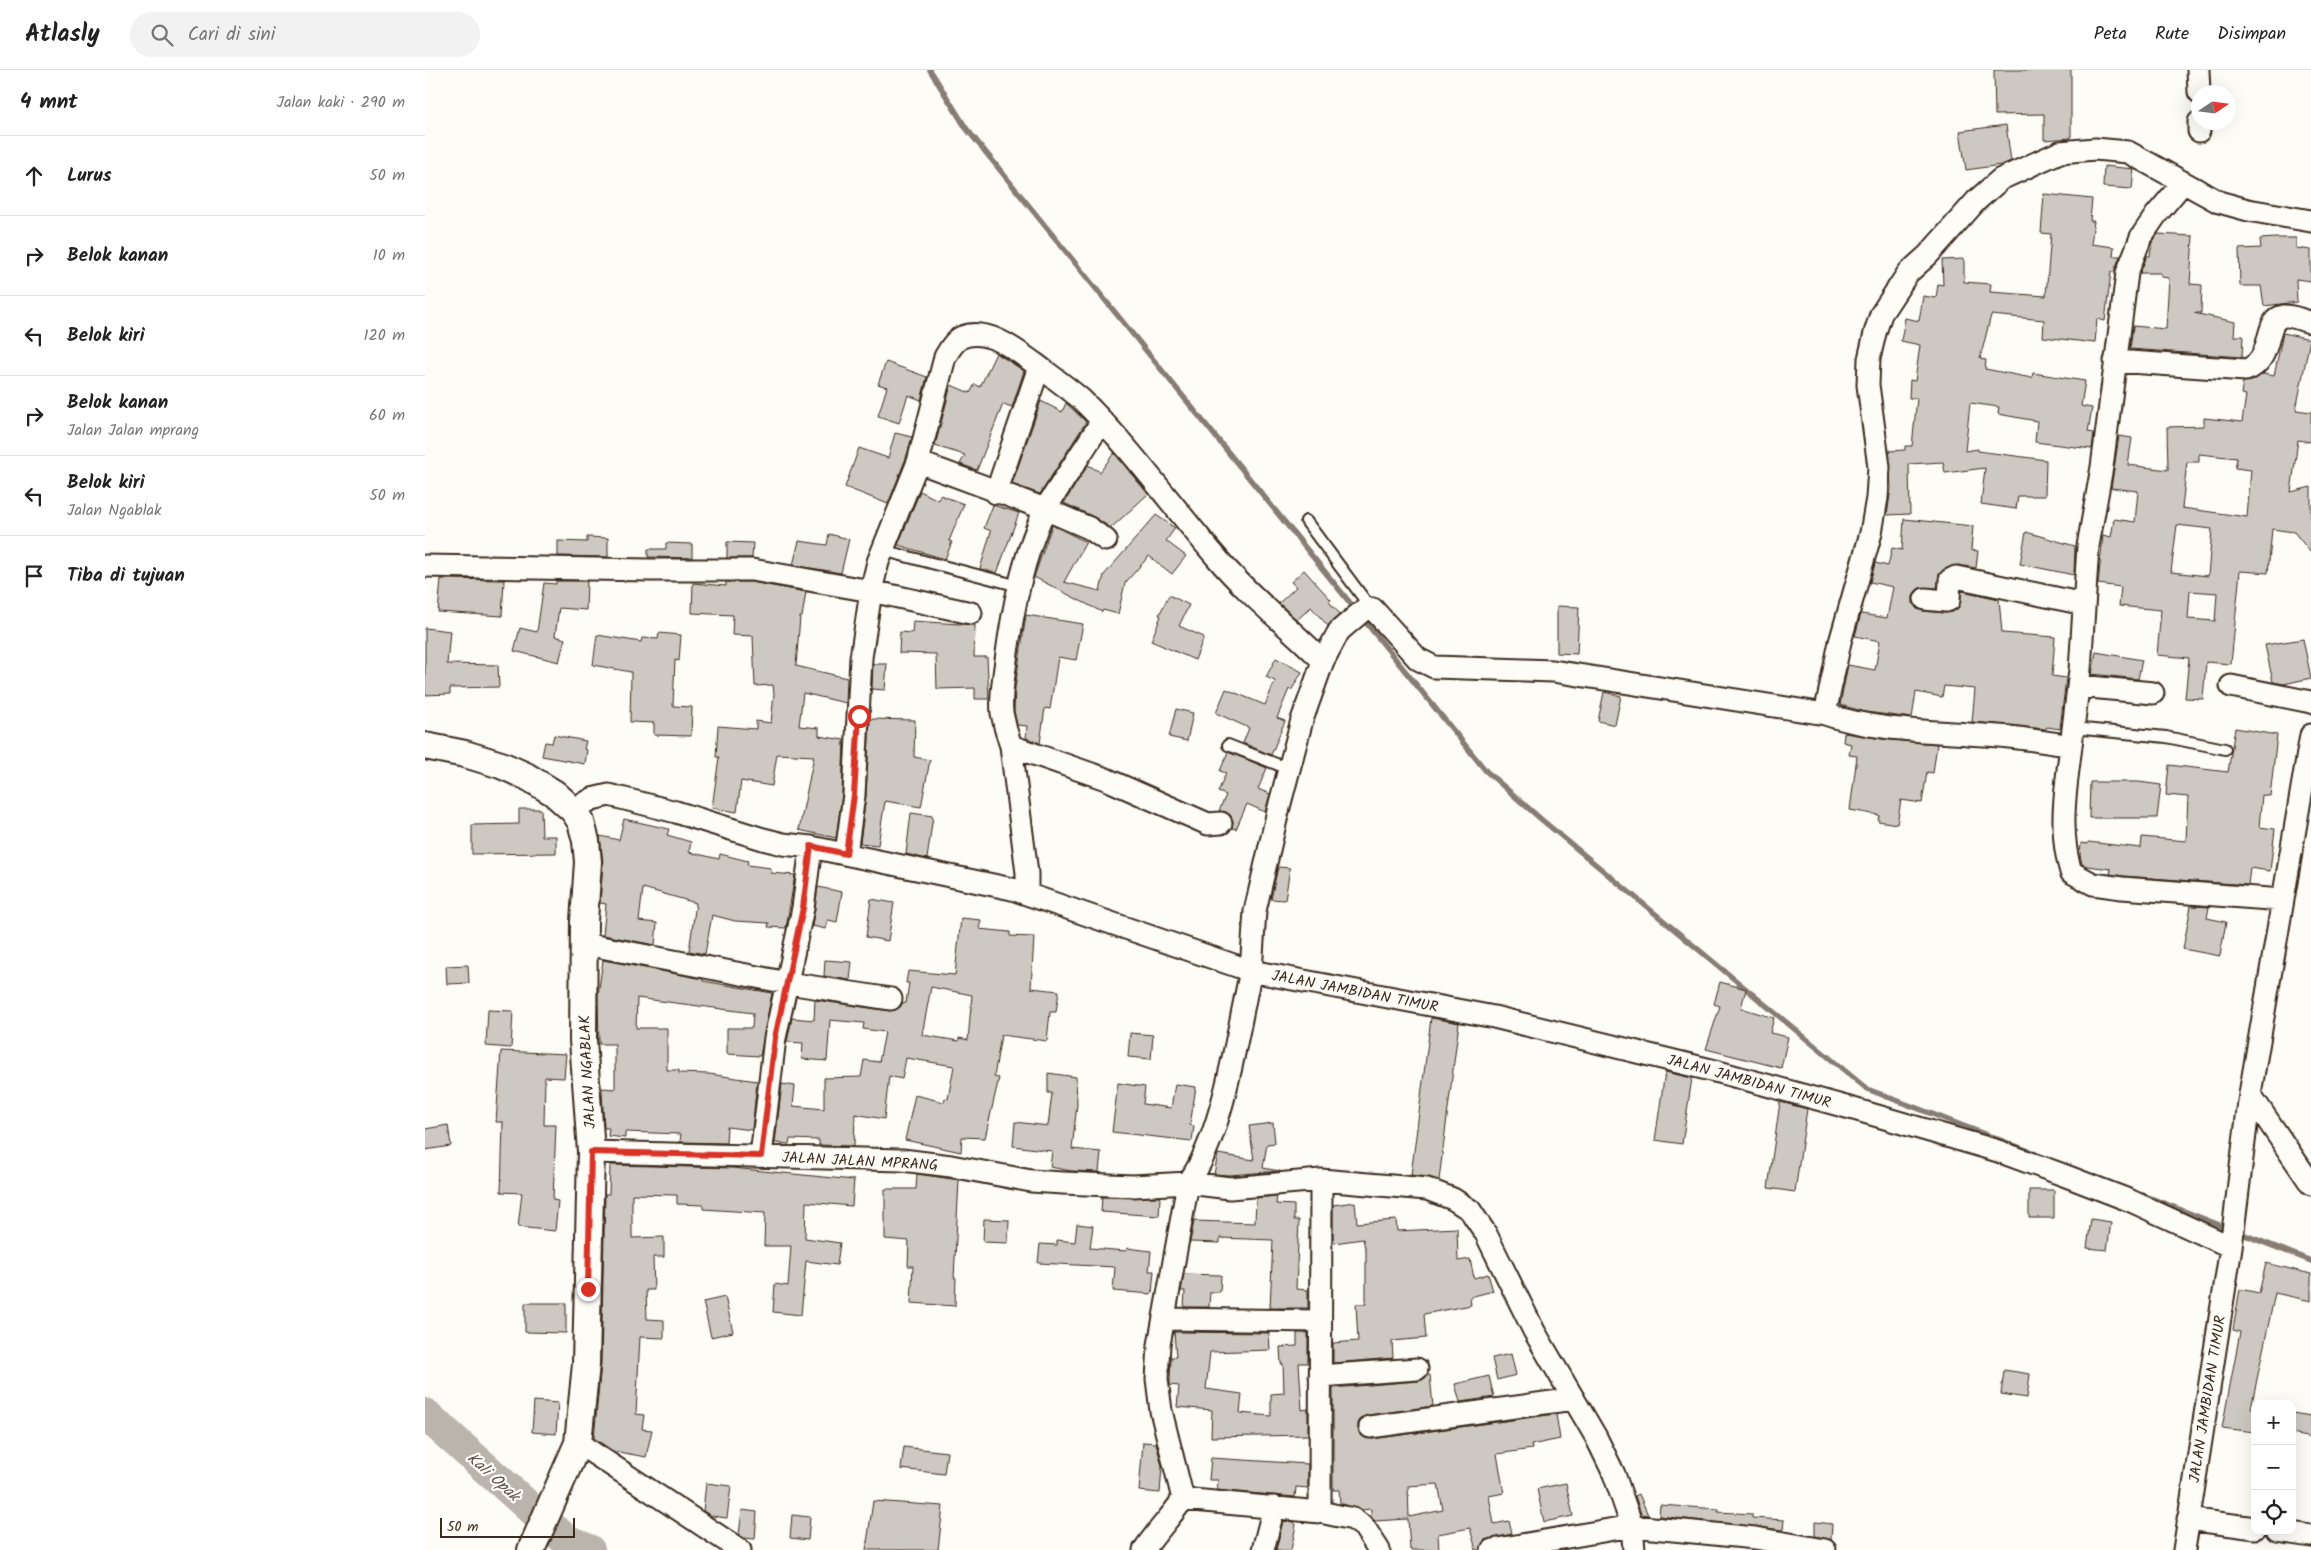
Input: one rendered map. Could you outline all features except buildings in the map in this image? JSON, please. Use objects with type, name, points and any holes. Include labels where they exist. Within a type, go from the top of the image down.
[{"type":"street","points":[[2198,70],[2199,85]]},
{"type":"street","points":[[1825,714],[1840,642],[1871,533],[1877,498],[1879,467],[1868,385],[1869,359],[1875,333],[1881,314],[1894,292],[1908,274],[1928,255],[1977,200],[2001,179],[2060,152],[2095,150],[2128,152],[2149,162],[2182,184],[2226,204],[2247,210],[2311,221]]},
{"type":"street","points":[[2182,184],[2156,214],[2141,237],[2127,273],[2102,467],[2088,546],[2079,686],[2064,798],[2066,854],[2071,872],[2093,884],[2122,888],[2283,900]]},
{"type":"street","points":[[2115,361],[2246,370],[2258,365],[2263,359],[2271,327],[2277,320],[2286,316],[2311,322]]},
{"type":"street","points":[[846,854],[854,795],[861,658],[871,591],[882,550],[918,462],[945,357],[961,338],[974,335],[992,338],[1013,348],[1080,399],[1121,440],[1216,557],[1248,593],[1290,628],[1323,661]]},
{"type":"street","points":[[996,493],[1039,367]]},
{"type":"street","points":[[1027,894],[1027,873],[1011,746],[1002,711],[1003,687],[1019,586],[1035,529],[1045,509],[1102,421]]},
{"type":"street","points":[[918,462],[996,493],[1045,509],[1089,528],[1106,540]]},
{"type":"street","points":[[425,566],[752,570],[871,591],[971,613]]},
{"type":"street","points":[[1925,599],[1947,600],[1950,580],[1961,577],[2083,604]]},
{"type":"street","points":[[1144,1550],[1159,1527],[1172,1515],[1183,1499],[1161,1411],[1157,1379],[1159,1345],[1188,1183],[1199,1168],[1213,1131],[1251,971],[1255,911],[1302,720],[1323,661],[1339,631],[1364,610],[1418,659],[1433,667],[1553,671],[1825,714],[1842,720],[1930,732],[2072,737]]},
{"type":"street","points":[[2079,686],[2153,693]]},
{"type":"street","points":[[2231,686],[2311,702]]},
{"type":"street","points":[[2232,1235],[2250,1094],[2311,735]]},
{"type":"street","name":"JALAN NGABLAK","points":[[425,746],[465,754],[501,765],[526,776],[554,793],[573,810],[581,822],[586,841],[588,862],[584,921],[583,1040],[591,1152],[586,1364],[578,1443],[531,1550]]},
{"type":"street","points":[[1011,746],[1106,779],[1208,824],[1221,824]]},
{"type":"street","name":"JALAN JAMBIDAN TIMUR","points":[[573,810],[591,800],[609,795],[676,812],[776,842],[811,846],[1027,894],[1251,971],[1494,1017],[1719,1072],[1848,1108],[1998,1151],[2131,1201],[2232,1235],[2184,1550]]},
{"type":"street","points":[[761,1156],[775,1038],[803,908],[811,846]]},
{"type":"street","points":[[585,944],[787,983],[891,999]]},
{"type":"street","points":[[2250,1094],[2311,1184]]},
{"type":"street","name":"JALAN JALAN MPRANG","points":[[591,1152],[902,1160],[951,1166],[1031,1180],[1063,1183],[1133,1186],[1188,1183],[1230,1188],[1321,1180],[1427,1189],[1453,1199],[1470,1210],[1486,1234],[1534,1332],[1615,1474],[1632,1526],[1634,1550]]},
{"type":"street","points":[[1320,1512],[1321,1180]]},
{"type":"street","points":[[1164,1319],[1320,1321]]},
{"type":"street","points":[[1320,1376],[1417,1369]]},
{"type":"street","points":[[1370,1427],[1574,1400]]},
{"type":"street","points":[[578,1443],[740,1550]]},
{"type":"street","points":[[1183,1499],[1320,1512],[1353,1519],[1365,1527],[1379,1550]]},
{"type":"street","points":[[1263,1550],[1274,1507]]},
{"type":"street","points":[[2189,1519],[2251,1527]]},
{"type":"street","points":[[1492,1550],[1632,1526],[1755,1538],[1825,1550]]},
{"type":"street","points":[[2296,1534],[2311,1536]]},
{"type":"lane","points":[[1306,521],[1364,610]]},
{"type":"lane","points":[[882,550],[1019,586]]},
{"type":"lane","points":[[2072,737],[2166,737],[2225,749]]},
{"type":"lane","points":[[1228,745],[1289,769]]},
{"type":"waterway","points":[[930,70],[966,128],[1486,771],[1542,820],[1867,1089],[2034,1153]]},
{"type":"waterway","points":[[2143,1195],[2311,1261]]},
{"type":"waterway","name":"Kali Opak","points":[[425,1414],[567,1541],[589,1550]]},
{"type":"route","points":[[588,1289],[591,1152],[761,1156],[775,1038],[803,908],[811,846],[846,854],[854,795],[859,716]]}]
